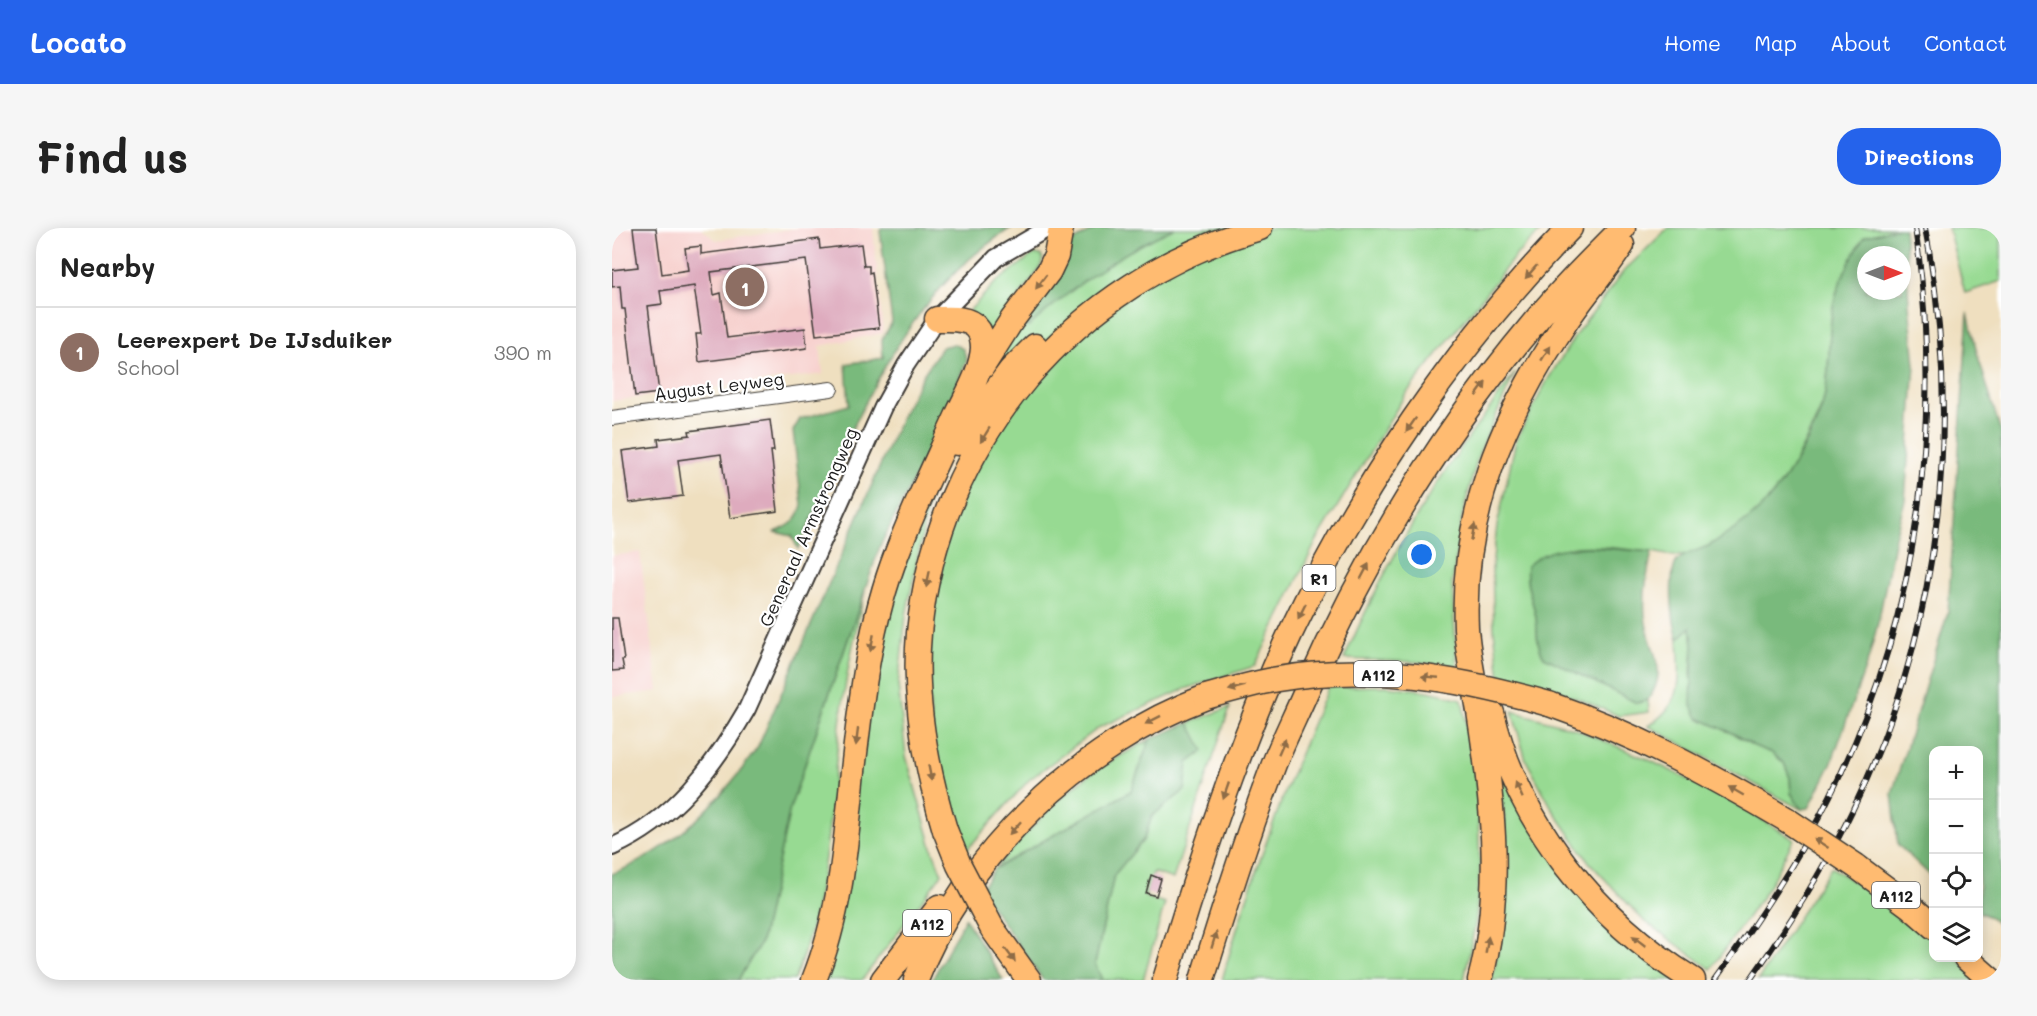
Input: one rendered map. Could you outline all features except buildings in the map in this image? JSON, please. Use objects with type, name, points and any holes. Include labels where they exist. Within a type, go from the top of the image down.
[{"type":"highway","points":[[969,389],[989,354],[1048,271],[1056,256],[1061,228]]},
{"type":"highway","points":[[908,527],[951,452],[1011,370],[1040,340],[1081,304],[1124,273],[1172,249],[1226,228]]},
{"type":"highway","points":[[1029,980],[992,928],[959,865],[934,796],[924,742],[918,688],[919,631],[932,561],[959,483],[980,442],[997,415],[1057,343],[1088,316],[1130,285],[1201,248],[1260,228]]},
{"type":"highway","name":"R1","points":[[1165,980],[1230,779],[1277,663],[1320,576],[1372,483],[1411,424],[1454,365],[1570,228]]},
{"type":"highway","name":"R1","points":[[1203,980],[1226,901],[1275,763],[1334,629],[1385,534],[1448,435],[1490,378],[1534,322],[1623,228]]},
{"type":"highway","points":[[1480,980],[1493,910],[1494,869],[1487,762],[1466,629],[1467,570],[1472,533],[1486,479],[1507,424],[1535,370],[1564,324],[1611,262],[1633,228]]},
{"type":"highway","points":[[814,980],[831,928],[840,884],[860,716],[873,636],[883,596],[897,553],[969,389],[983,349],[982,336],[977,327],[969,321],[937,319]]},
{"type":"highway","points":[[1467,590],[1494,721],[1504,755],[1522,797],[1576,879],[1607,914],[1636,939],[1690,978]]},
{"type":"highway","name":"A112","points":[[883,980],[938,908],[978,871],[1024,818],[1084,765],[1115,743],[1150,721],[1206,697],[1276,679],[1356,672],[1445,679],[1506,692],[1549,704],[1622,733],[1692,766],[1787,820],[1856,866],[1929,923]]},
{"type":"highway","points":[[916,980],[944,920],[978,871]]},
{"type":"highway","points":[[1971,962],[1991,980]]},
{"type":"street","name":"Generaal Armstrongweg","points":[[612,847],[645,829],[671,810],[723,750],[747,709],[883,407],[906,365],[937,319],[996,258],[1048,228]]},
{"type":"street","name":"August Leyweg","points":[[612,418],[831,389]]},
{"type":"shaded area","points":[[612,228],[701,228],[716,240],[799,228],[873,228],[883,333],[820,346],[823,374],[612,401]]},
{"type":"shaded area","points":[[640,552],[658,691],[612,697],[612,556]]},
{"type":"green space","points":[[881,228],[1011,228],[971,257],[937,292],[908,330],[859,415],[798,549],[792,536],[775,532],[793,522],[802,505],[793,431],[800,419],[849,405],[846,364],[883,358],[882,340],[892,322]]},
{"type":"green space","points":[[1097,228],[1175,228],[1116,260],[1080,284],[1028,327],[1021,326],[1070,243]]},
{"type":"green space","points":[[1175,228],[1544,228],[1516,255],[1405,395],[1317,540],[1255,666],[1185,689],[1100,727],[1029,780],[964,853],[934,765],[928,677],[932,593],[958,499],[1012,407],[998,357],[1021,326],[1028,327],[1063,297],[1116,259]]},
{"type":"green space","points":[[1668,228],[1898,228],[1864,237],[1857,246],[1836,294],[1833,307],[1828,372],[1821,408],[1788,473],[1763,506],[1748,520],[1714,544],[1681,556],[1609,547],[1578,547],[1558,551],[1527,566],[1538,640],[1544,657],[1637,703],[1648,700],[1649,712],[1619,716],[1541,686],[1500,677],[1494,630],[1492,566],[1497,526],[1516,440],[1548,379],[1577,333],[1623,272]]},
{"type":"green space","points":[[1904,228],[1905,246],[1859,246],[1864,237]]},
{"type":"green space","points":[[1948,228],[2001,228],[2001,281],[1965,293]]},
{"type":"green space","points":[[1857,249],[1857,300],[1909,300],[1915,365],[1905,500],[1869,657],[1831,764],[1809,808],[1801,809],[1791,793],[1790,778],[1784,763],[1772,753],[1698,718],[1691,704],[1693,645],[1691,627],[1678,639],[1673,611],[1672,579],[1678,560],[1720,539],[1767,502],[1801,453],[1813,430],[1824,399],[1833,308],[1836,295]]},
{"type":"green space","points":[[1034,254],[1041,255],[1043,259],[1040,268],[992,334],[969,311],[995,283]]},
{"type":"green space","points":[[1968,313],[1977,353],[2001,432],[2001,928],[1990,917],[1983,914],[1983,746],[1929,746],[1929,874],[1898,845],[1892,794],[1948,612]]},
{"type":"green space","points":[[954,344],[963,349],[967,360],[928,451],[880,546],[790,808],[761,942],[738,980],[612,980],[612,874],[656,851],[694,822],[728,787],[758,747],[902,415],[923,375],[942,347]]},
{"type":"green space","points":[[1515,373],[1479,453],[1462,516],[1452,584],[1457,668],[1418,662],[1344,659],[1380,583],[1421,509]]},
{"type":"green space","points":[[931,491],[906,615],[898,685],[906,756],[933,851],[942,874],[862,980],[818,980],[886,609]]},
{"type":"green space","points":[[1593,547],[1652,552],[1646,584],[1645,616],[1658,668],[1658,678],[1655,689],[1648,700],[1637,703],[1544,657],[1541,651],[1528,584],[1527,566],[1550,552],[1565,548]]},
{"type":"green space","points":[[865,591],[843,700],[821,883],[805,948],[794,980],[738,980],[761,942],[790,808]]},
{"type":"green space","points":[[1691,626],[1693,645],[1691,674],[1698,718],[1773,753],[1784,763],[1790,778],[1791,793],[1801,809],[1648,726],[1669,708],[1674,698],[1679,678],[1678,639]]},
{"type":"green space","points":[[1387,686],[1428,691],[1462,699],[1477,787],[1480,868],[1476,920],[1464,980],[1222,980],[1270,832],[1328,687]]},
{"type":"green space","points":[[1230,707],[1173,879],[1153,872],[1145,897],[1165,903],[1143,980],[1102,980],[1095,964],[1114,875],[1144,839],[1152,816],[1185,790],[1188,763],[1203,751],[1189,723]]},
{"type":"green space","points":[[1512,711],[1576,729],[1647,759],[1726,798],[1794,839],[1768,888],[1711,969],[1643,920],[1589,862],[1553,810],[1526,760]]},
{"type":"green space","points":[[1189,723],[1204,751],[1188,763],[1185,790],[1152,816],[1144,839],[1114,875],[1095,964],[1102,980],[1043,980],[980,890],[994,869],[1131,791],[1150,739]]},
{"type":"green space","points":[[1491,733],[1510,790],[1675,980],[1492,980],[1502,931],[1505,820]]},
{"type":"green space","points":[[1150,739],[1131,791],[994,869],[1045,814],[1086,777]]},
{"type":"green space","points":[[1831,867],[1912,919],[1929,934],[1929,962],[1961,962],[1981,980],[1758,980]]},
{"type":"green space","points":[[965,918],[1003,980],[932,980]]},
{"type":"railway","points":[[1715,980],[1776,890],[1830,796],[1860,729],[1885,660],[1904,590],[1917,518],[1924,446],[1926,373],[1923,301],[1915,228]]},
{"type":"railway","points":[[1750,980],[1805,896],[1853,809],[1883,740],[1907,670],[1924,597],[1936,524],[1942,450],[1942,376],[1936,302],[1925,228]]},
{"type":"place","name":"Leerexpert De IJsduiker","points":[[745,287]]}]
